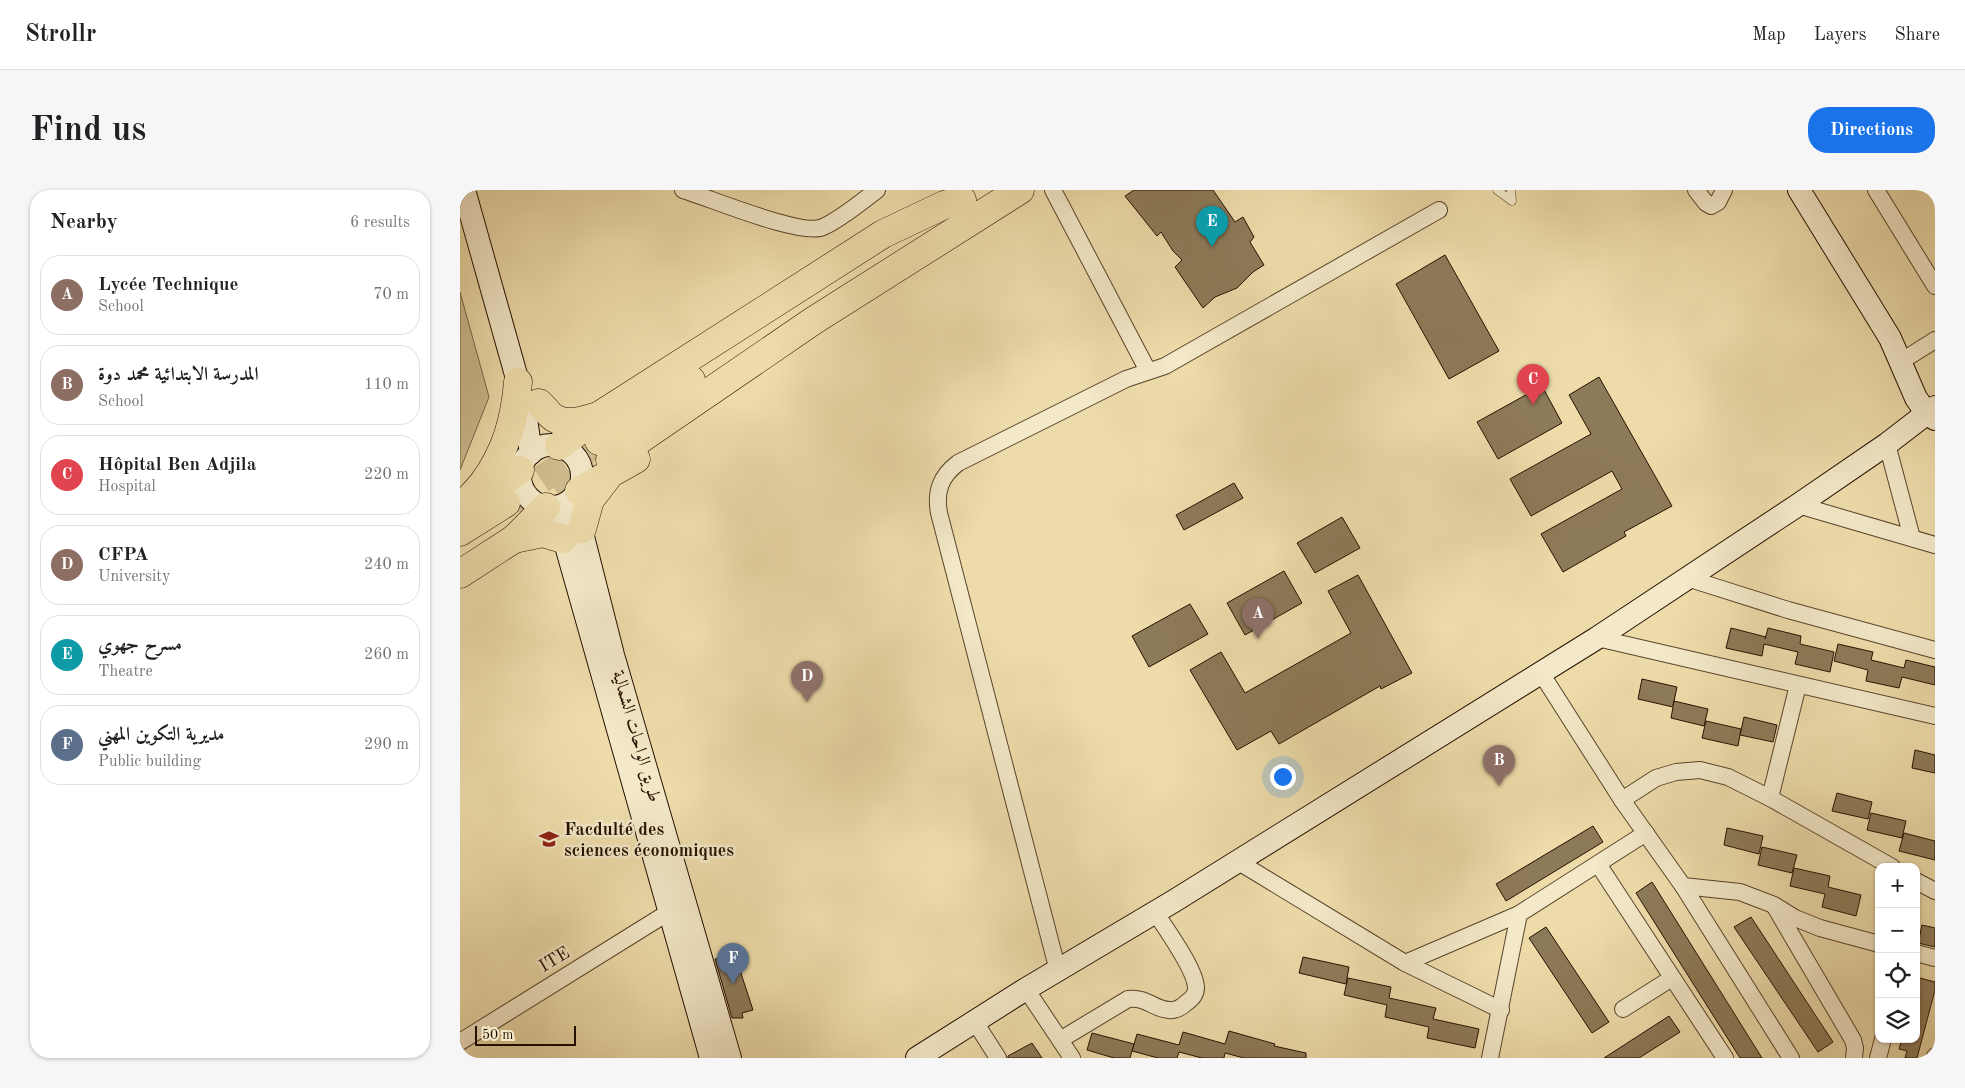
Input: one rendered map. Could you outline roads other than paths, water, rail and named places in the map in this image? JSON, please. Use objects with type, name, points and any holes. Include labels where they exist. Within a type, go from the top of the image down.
[{"type":"highway","points":[[557,446],[605,447],[813,321],[1020,190]]},
{"type":"highway","points":[[460,532],[512,520],[563,501],[605,447],[970,195]]},
{"type":"highway","points":[[460,510],[498,460],[509,435],[516,411],[518,382]]},
{"type":"highway","points":[[539,403],[554,418],[578,422],[605,447]]},
{"type":"highway","points":[[512,520],[543,533],[573,534],[590,500],[605,447]]},
{"type":"highway","points":[[460,510],[526,461]]},
{"type":"highway","points":[[460,556],[512,520]]},
{"type":"highway","points":[[460,574],[512,520]]},
{"type":"main road","points":[[464,190],[525,412],[526,461],[521,486],[531,500],[563,501]]},
{"type":"main road","points":[[475,190],[539,403],[557,446],[542,446],[526,461]]},
{"type":"main road","points":[[917,1058],[1597,638],[1798,505],[1933,409],[1916,398],[1900,357],[1799,190]]},
{"type":"main road","name":"طريق الواحات الشمالية","points":[[557,446],[568,450],[580,464],[582,482],[563,501],[614,655],[730,1058]]},
{"type":"main road","name":"طريق الواحات الشمالية","points":[[573,534],[669,912],[710,1058]]},
{"type":"street","points":[[683,190],[797,228],[816,229],[824,227],[877,190]]},
{"type":"street","points":[[711,199],[725,190]]},
{"type":"street","points":[[1053,190],[1148,371]]},
{"type":"street","points":[[1696,190],[1706,203],[1711,206],[1718,202],[1724,190]]},
{"type":"street","points":[[1876,190],[1935,286]]},
{"type":"street","points":[[1058,971],[949,554],[937,502],[938,490],[942,479],[958,463],[1126,380],[1165,366],[1440,210]]},
{"type":"street","points":[[1900,357],[1935,340]]},
{"type":"street","points":[[1886,444],[1912,538]]},
{"type":"street","points":[[1798,505],[1935,545]]},
{"type":"street","points":[[1687,578],[1788,610],[1935,650]]},
{"type":"street","points":[[1597,638],[1935,716]]},
{"type":"street","points":[[1541,673],[1622,800],[1683,886],[1791,1058]]},
{"type":"street","points":[[1770,798],[1798,685]]},
{"type":"street","points":[[1622,800],[1656,778],[1676,772],[1700,770],[1728,777],[1770,798],[1885,863]]},
{"type":"street","points":[[1405,963],[1519,914],[1646,833]]},
{"type":"street","points":[[1237,861],[1405,963],[1501,1010]]},
{"type":"street","points":[[1598,864],[1724,1058]]},
{"type":"street","points":[[1920,882],[1935,891]]},
{"type":"street","points":[[1683,886],[1740,892],[1820,928],[1875,943]]},
{"type":"street","points":[[1774,906],[1853,1040],[1855,1048],[1854,1058]]},
{"type":"street","name":"ITE","points":[[460,1042],[669,912]]},
{"type":"street","points":[[1060,1040],[1128,999],[1139,998],[1167,1010],[1184,1006],[1192,1000],[1196,986],[1191,971],[1156,912]]},
{"type":"street","points":[[1490,1058],[1519,914]]},
{"type":"street","points":[[1920,954],[1935,958]]},
{"type":"street","points":[[1623,1009],[1672,978]]},
{"type":"street","points":[[1026,989],[1072,1058]]},
{"type":"street","points":[[975,1022],[998,1058]]},
{"type":"street","points":[[1878,1058],[1882,1043]]},
{"type":"lane","points":[[1496,190],[1512,201],[1511,190]]},
{"type":"tunnel","points":[[506,503],[599,441]]},
{"type":"tunnel","points":[[522,516],[597,468]]},
{"type":"place","name":"مسرح جهوي","points":[[1212,247]]},
{"type":"place","name":"Hôpital Ben Adjila","points":[[1533,405]]},
{"type":"place","name":"Lycée Technique","points":[[1258,639]]},
{"type":"place","name":"CFPA","points":[[807,702]]},
{"type":"place","name":"المدرسة الابتدائية محمد دوة","points":[[1499,786]]},
{"type":"place","name":"Facdulté des sciences économiques","points":[[549,839]]},
{"type":"place","name":"مديرية التكوين المهني","points":[[733,984]]}]
